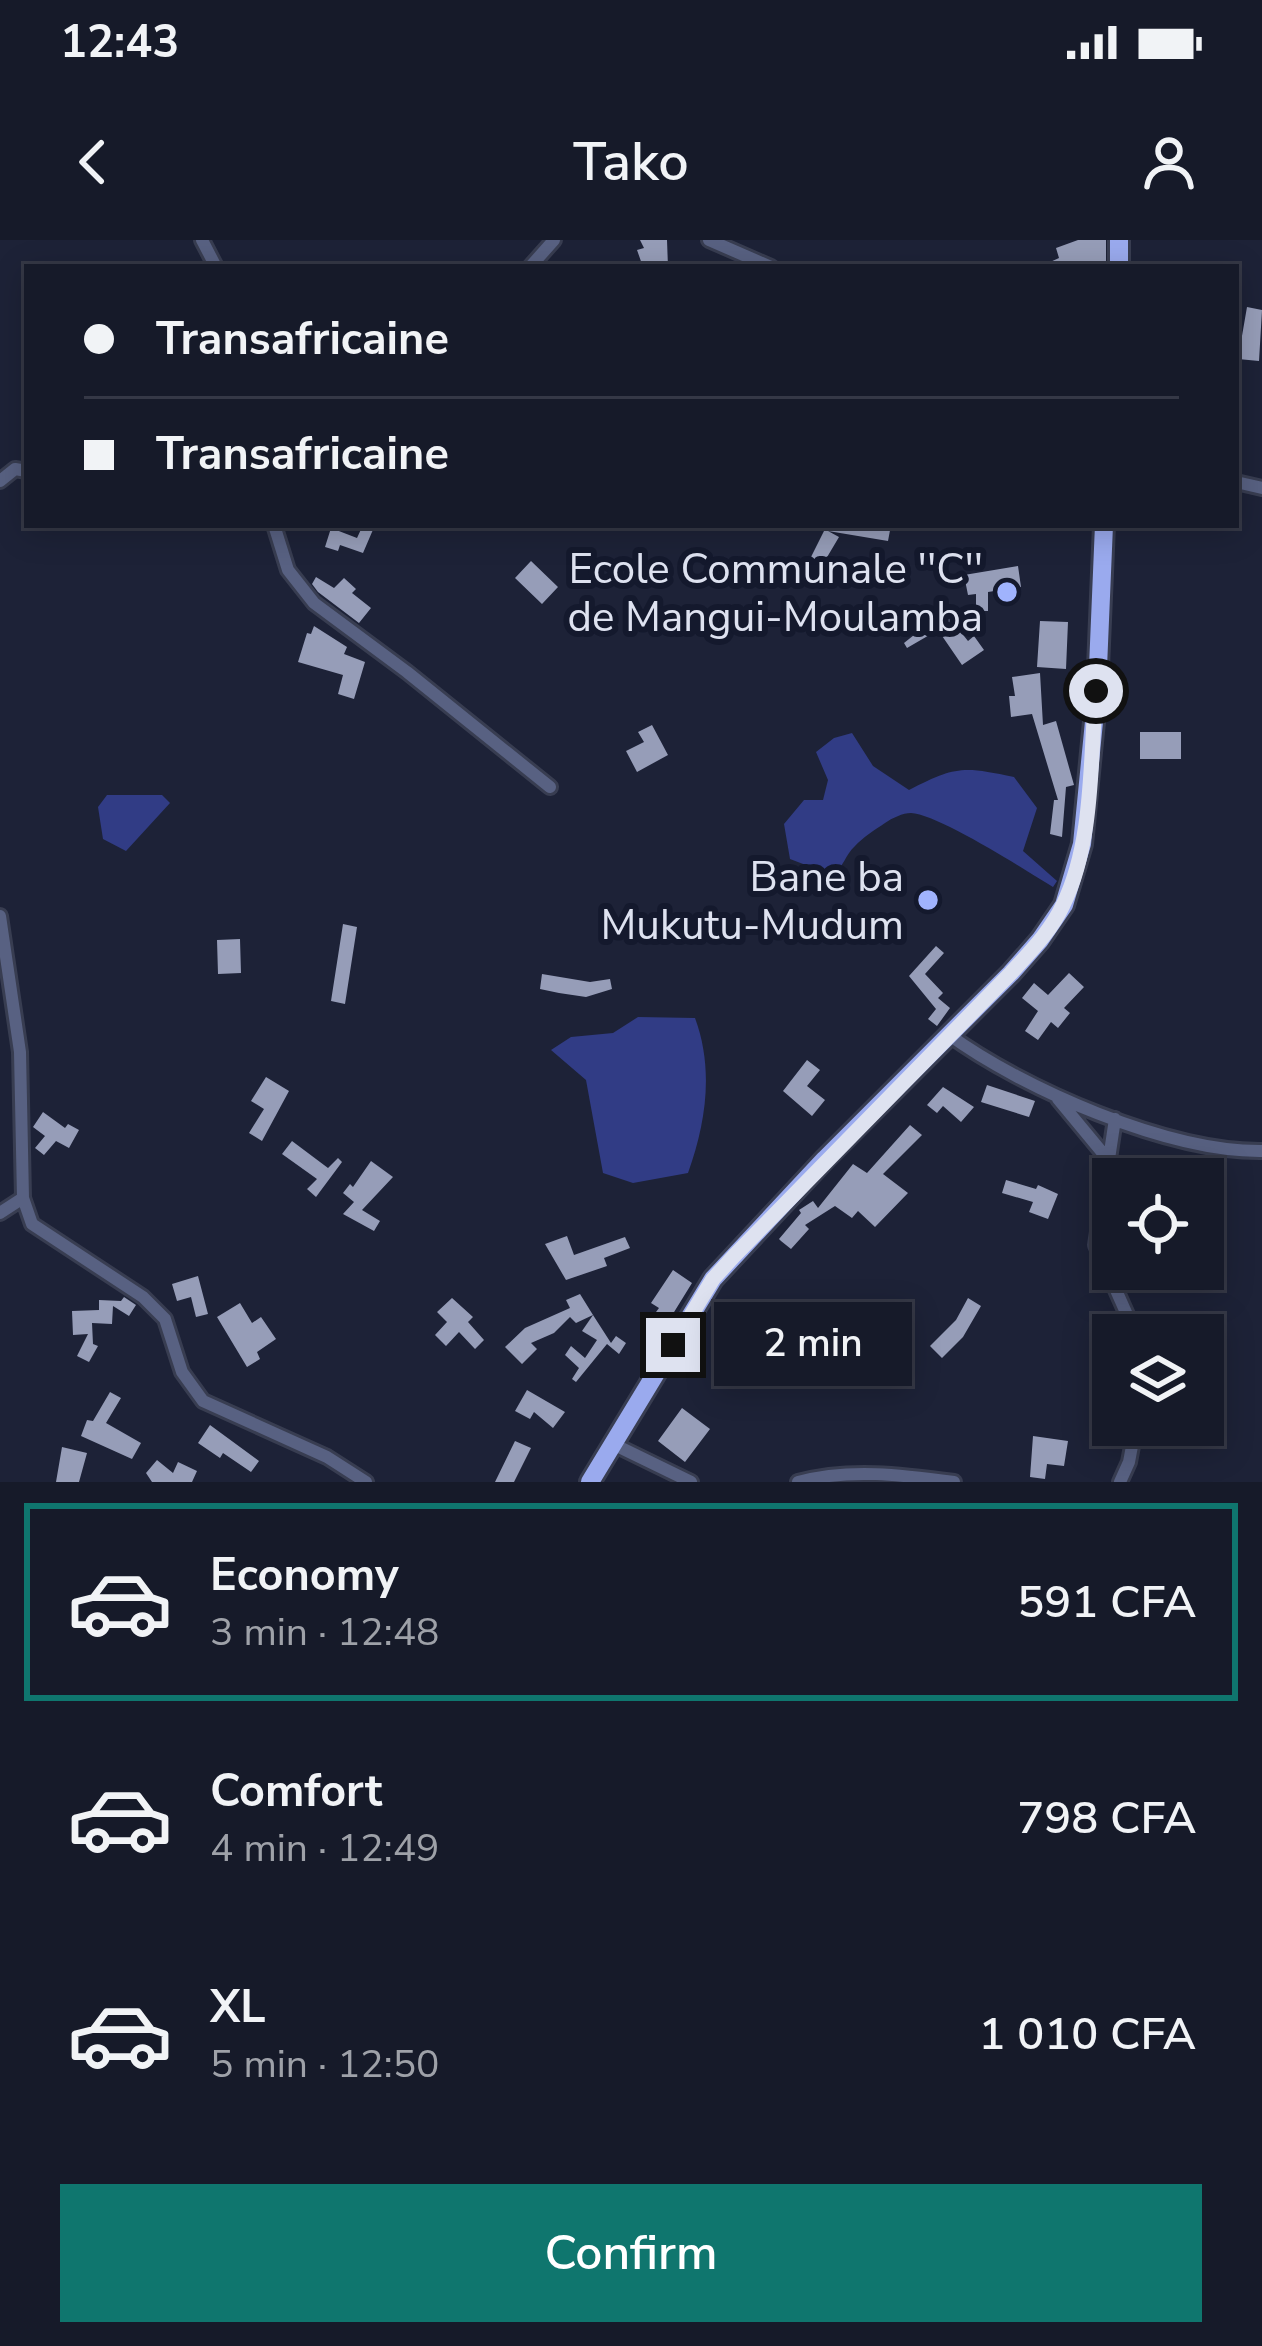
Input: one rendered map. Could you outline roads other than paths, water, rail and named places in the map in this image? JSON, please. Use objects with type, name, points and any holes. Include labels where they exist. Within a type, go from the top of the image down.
[{"type":"highway","points":[[590,1482],[713,1279],[1026,956],[1064,905],[1082,844],[1104,528]]},
{"type":"street","points":[[533,264],[554,240]]},
{"type":"street","points":[[710,240],[763,264]]},
{"type":"street","points":[[275,528],[288,570],[314,603],[550,787]]},
{"type":"street","points":[[0,916],[20,1052],[23,1198],[32,1224],[143,1297],[165,1319],[182,1372],[203,1402],[328,1457],[365,1482]]},
{"type":"street","points":[[948,1034],[978,1056],[1115,1119],[1228,1151],[1262,1151]]},
{"type":"street","points":[[1053,1094],[1106,1156]]},
{"type":"street","points":[[1115,1119],[1096,1244],[1127,1314]]},
{"type":"street","points":[[0,1213],[23,1198]]},
{"type":"street","points":[[613,1444],[691,1482]]},
{"type":"street","points":[[1120,1482],[1133,1446]]},
{"type":"street","points":[[798,1482],[857,1474],[902,1474],[954,1482]]},
{"type":"water","points":[[852,733],[873,766],[909,790],[960,770],[1014,777],[1037,808],[1023,851],[1057,881],[1053,887],[961,833],[911,813],[891,819],[865,837],[832,875],[790,859],[784,824],[804,800],[823,800],[828,780],[816,752],[834,738]]},
{"type":"water","points":[[107,795],[162,795],[170,803],[126,851],[103,839],[98,807]]},
{"type":"water","points":[[638,1017],[695,1018],[706,1076],[699,1135],[688,1173],[633,1183],[603,1173],[586,1080],[551,1050],[571,1037],[613,1033]]},
{"type":"place","name":"Ecole Communale ''C'' de Mangui-Moulamba","points":[[1007,592]]},
{"type":"place","name":"Bane ba Mukutu-Mudum","points":[[928,900]]}]
